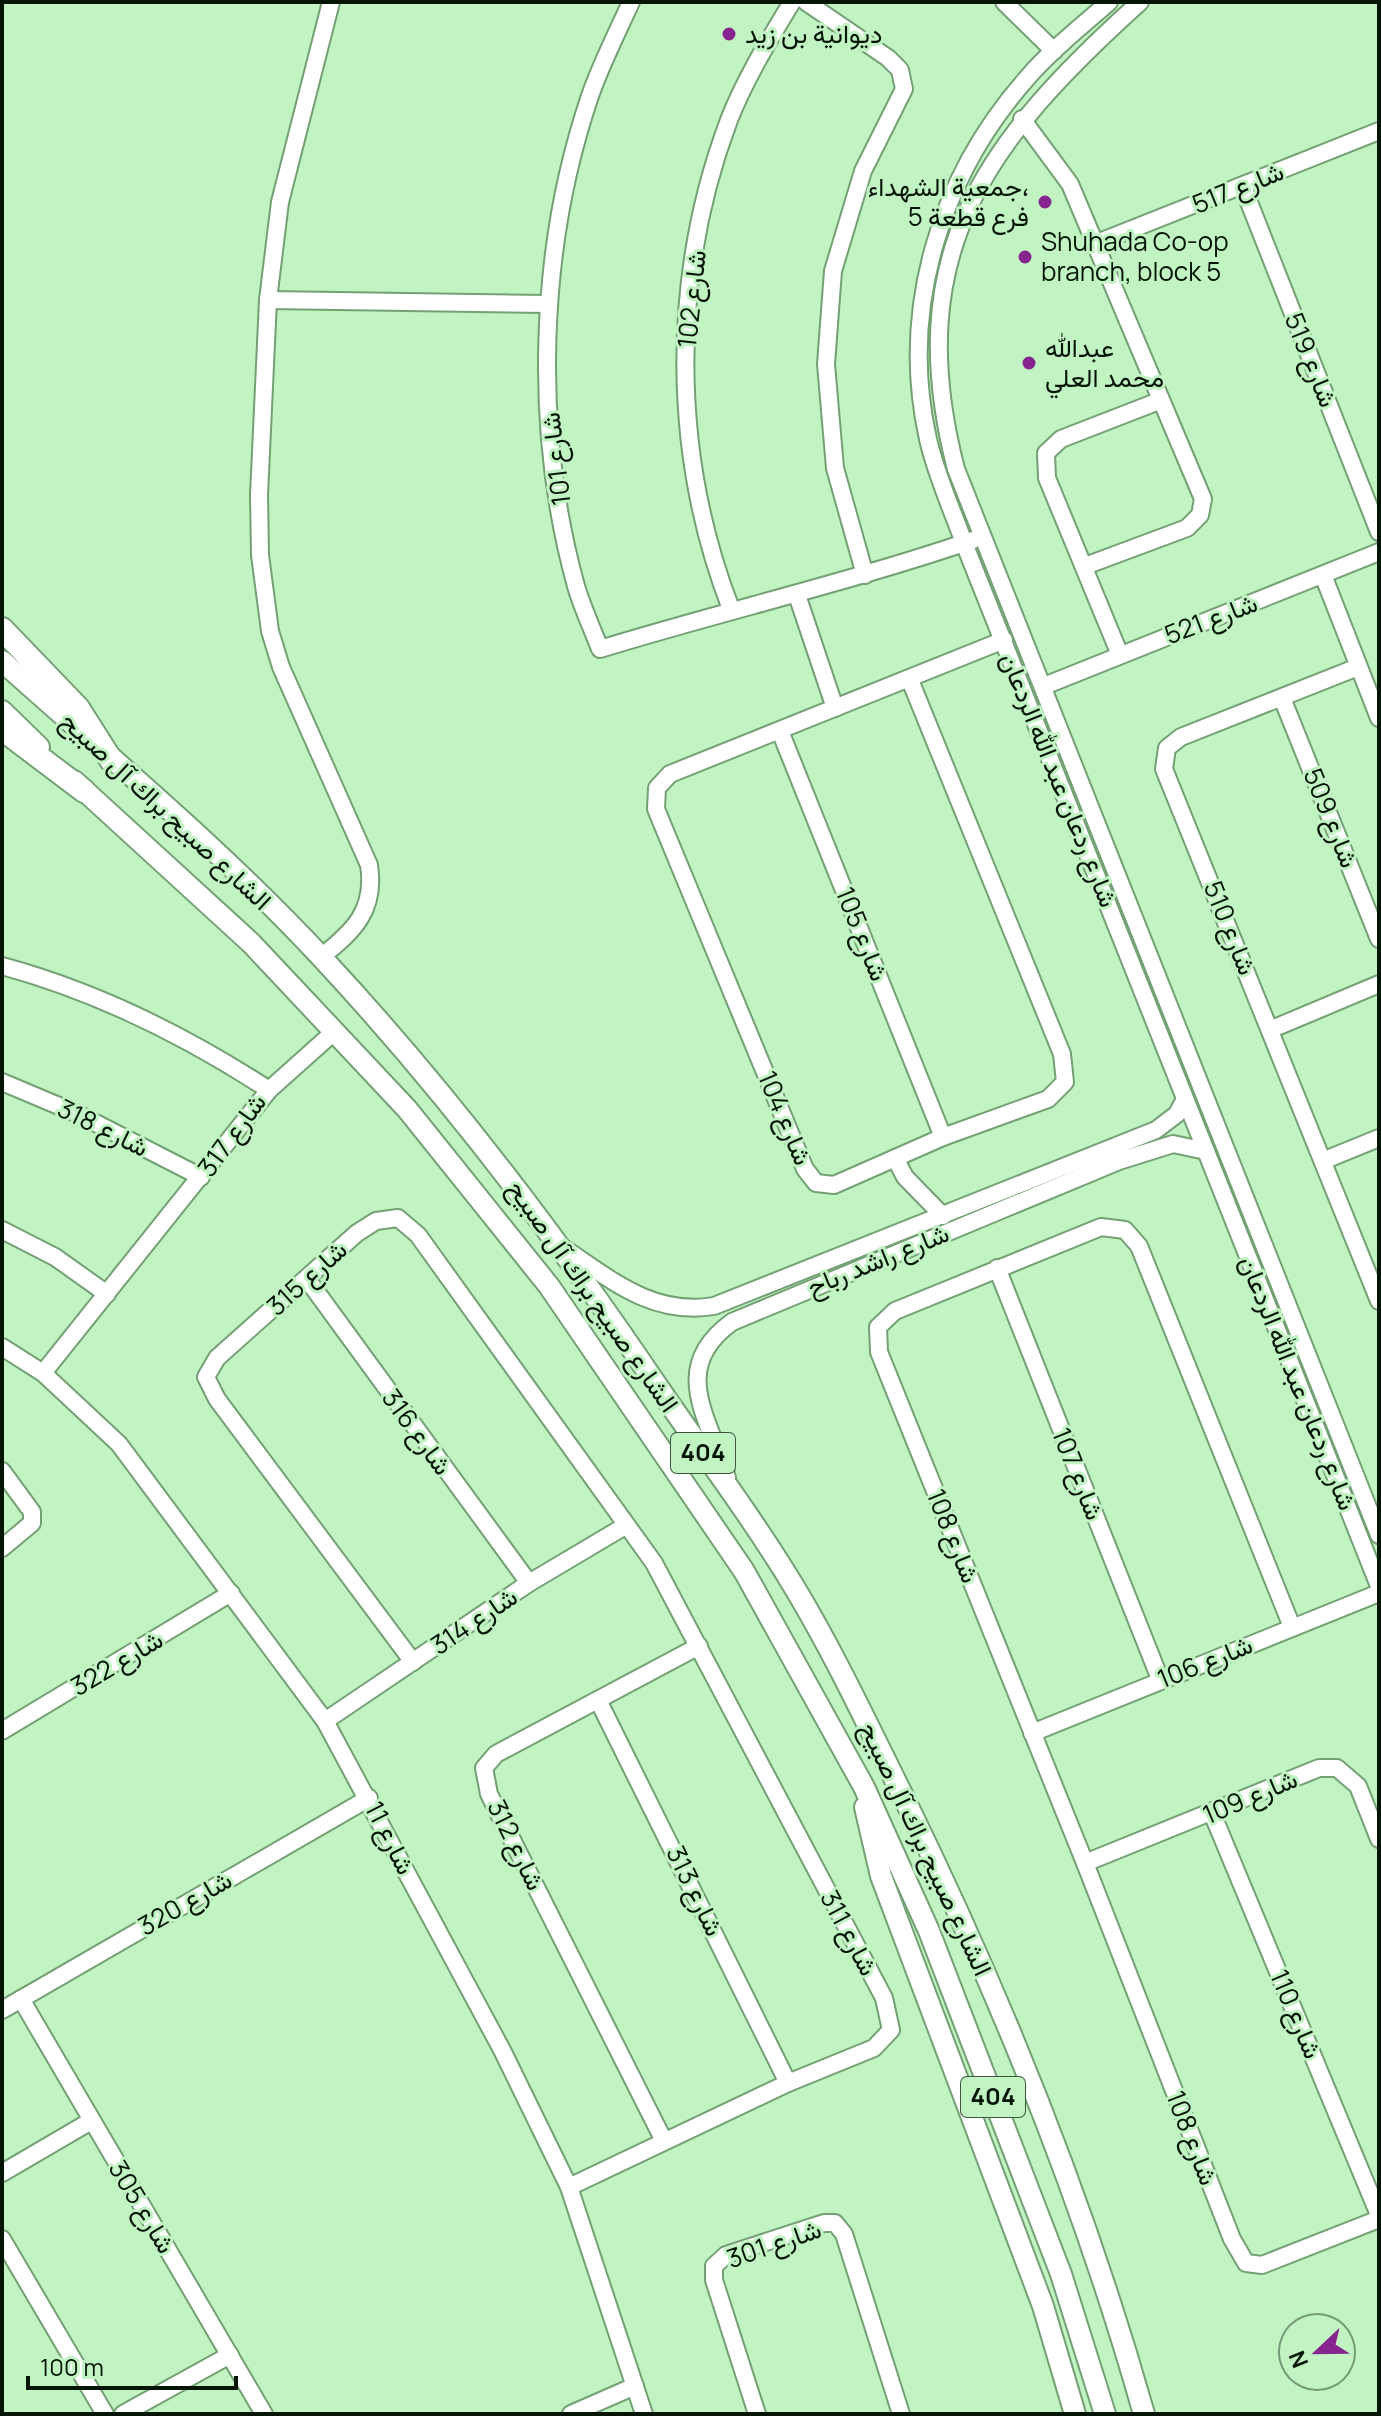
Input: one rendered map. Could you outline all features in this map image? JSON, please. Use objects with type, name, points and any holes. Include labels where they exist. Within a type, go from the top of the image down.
[{"type":"highway","points":[[2,629],[78,708],[111,760]]},
{"type":"highway","points":[[2,729],[84,791]]},
{"type":"main road","name":"الشارع صبيح براك آل صبيح","points":[[2,661],[321,957],[462,1117],[565,1249],[762,1535],[825,1641],[954,1902],[996,1997],[1092,2245],[1144,2414]]},
{"type":"main road","name":"الشارع صبيح براك آل صبيح","points":[[2,711],[84,791],[251,943],[407,1109],[480,1196],[598,1356],[744,1571],[864,1787],[929,1931],[1061,2274],[1105,2414]]},
{"type":"main road","points":[[864,1787],[868,1825],[881,1876],[1043,2306],[1075,2414]]},
{"type":"main road","points":[[960,2012],[983,2041],[996,2066],[1071,2268],[1115,2414]]},
{"type":"street","points":[[321,957],[359,923],[367,910],[371,880],[369,865],[281,667],[270,631],[260,555],[259,495],[268,300],[280,202],[331,2]]},
{"type":"street","name":"شارع 101","points":[[631,2],[590,95],[567,177],[548,304],[549,443],[576,587],[600,649],[731,609],[797,595],[982,537]]},
{"type":"street","name":"شارع 102","points":[[731,609],[712,559],[690,448],[683,383],[690,285],[704,206],[730,120],[762,51],[792,2]]},
{"type":"street","points":[[806,2],[888,58],[900,70],[904,89],[863,171],[833,271],[826,364],[835,468],[865,575]]},
{"type":"street","points":[[1004,2],[1054,51]]},
{"type":"street","name":"شارع ردعان عبد الله الردعان","points":[[1109,2],[1028,77],[987,131],[945,208],[924,285],[920,386],[928,442],[964,543],[1379,1586]]},
{"type":"street","name":"شارع ردعان عبد الله الردعان","points":[[1140,2],[1022,119],[982,179],[961,224],[939,312],[938,387],[956,469],[982,537],[1044,686],[1379,1535]]},
{"type":"street","points":[[1022,119],[1070,184],[1097,243],[1159,401],[1203,499],[1200,515],[1187,528],[1085,566]]},
{"type":"street","name":"شارع 517","points":[[1097,243],[1379,131]]},
{"type":"street","name":"شارع 519","points":[[1243,187],[1379,532]]},
{"type":"street","points":[[268,300],[548,304]]},
{"type":"street","points":[[920,386],[938,387]]},
{"type":"street","points":[[1120,655],[1047,478],[1046,453],[1061,439],[1159,401]]},
{"type":"street","name":"شارع 521","points":[[1044,686],[1379,552]]},
{"type":"street","points":[[1323,575],[1379,718]]},
{"type":"street","points":[[797,595],[835,708]]},
{"type":"street","name":"شارع 104","points":[[910,680],[1062,1054],[1065,1082],[1048,1099],[943,1137],[834,1185],[816,1183],[805,1169],[656,809],[657,788],[670,774],[1004,640]]},
{"type":"street","name":"شارع 510","points":[[1358,667],[1181,737],[1167,748],[1164,769],[1325,1160],[1379,1301]]},
{"type":"street","name":"شارع 509","points":[[1282,698],[1379,939]]},
{"type":"street","name":"شارع 105","points":[[780,731],[943,1137]]},
{"type":"street","name":"شارع 317","points":[[2,966],[92,995],[195,1042],[269,1090],[43,1373]]},
{"type":"street","points":[[1272,1029],[1379,984]]},
{"type":"street","points":[[269,1090],[335,1031]]},
{"type":"street","name":"شارع 318","points":[[2,1082],[78,1114],[201,1177]]},
{"type":"street","name":"شارع راشد رباح","points":[[565,1249],[642,1299],[668,1307],[695,1309],[725,1303],[1156,1130],[1171,1121],[1185,1099]]},
{"type":"street","points":[[1156,1130],[1162,1147]]},
{"type":"street","points":[[1325,1160],[1379,1138]]},
{"type":"street","name":"شارع راشد رباح","points":[[732,1495],[701,1411],[696,1386],[706,1349],[722,1329],[772,1304],[1119,1161],[1162,1147],[1185,1144],[1206,1151]]},
{"type":"street","points":[[895,1158],[905,1177],[943,1216]]},
{"type":"street","name":"شارع 315","points":[[413,1662],[217,1399],[206,1377],[217,1358],[357,1233],[376,1221],[398,1218],[418,1235],[625,1526]]},
{"type":"street","name":"شارع 108","points":[[1292,1627],[1139,1246],[1130,1234],[1120,1228],[1101,1227],[895,1311],[878,1327],[879,1352],[1085,1863],[1232,2239],[1246,2263],[1262,2265],[1379,2217]]},
{"type":"street","points":[[2,1230],[55,1257],[107,1294]]},
{"type":"street","name":"شارع 107","points":[[997,1268],[1160,1679]]},
{"type":"street","name":"شارع 316","points":[[307,1279],[529,1583]]},
{"type":"street","points":[[1270,1309],[1287,1303]]},
{"type":"street","name":"شارع 11","points":[[2,1347],[43,1373],[119,1444],[325,1721],[502,2050],[569,2187],[644,2414]]},
{"type":"street","points":[[1311,1416],[1329,1409]]},
{"type":"street","points":[[2,1471],[32,1512],[32,1523],[2,1548]]},
{"type":"street","name":"شارع 314","points":[[325,1721],[529,1583],[625,1526]]},
{"type":"street","name":"شارع 311","points":[[569,2187],[788,2083],[874,2048],[891,2030],[884,1998],[699,1646],[654,1563],[625,1526]]},
{"type":"street","name":"شارع 322","points":[[2,1731],[231,1593]]},
{"type":"street","name":"شارع 106","points":[[1032,1733],[1379,1593]]},
{"type":"street","name":"شارع 312","points":[[664,2141],[489,1794],[484,1768],[496,1754],[699,1646]]},
{"type":"street","name":"شارع 313","points":[[598,1700],[788,2083]]},
{"type":"street","name":"شارع 109","points":[[1085,1863],[1319,1768],[1337,1768],[1358,1786],[1379,1839]]},
{"type":"street","name":"شارع 320","points":[[2,2010],[369,1798]]},
{"type":"street","name":"شارع 110","points":[[1212,1813],[1379,2217]]},
{"type":"street","name":"شارع 305","points":[[21,1999],[264,2414]]},
{"type":"street","points":[[2,2173],[91,2121]]},
{"type":"street","name":"شارع 301","points":[[757,2414],[714,2280],[714,2266],[726,2255],[824,2223],[835,2223],[844,2234],[901,2414]]},
{"type":"street","points":[[2,2239],[105,2414]]},
{"type":"street","points":[[123,2414],[230,2355]]},
{"type":"street","points":[[571,2414],[635,2386]]},
{"type":"place","name":"ديوانية بن زيد","points":[[729,34]]},
{"type":"place","name":"جمعية الشهداء، فرع قطعة 5","points":[[1045,202]]},
{"type":"place","name":"Shuhada Co-op branch, block 5","points":[[1025,257]]},
{"type":"place","name":"عبدالله محمد العلي","points":[[1029,363]]}]
